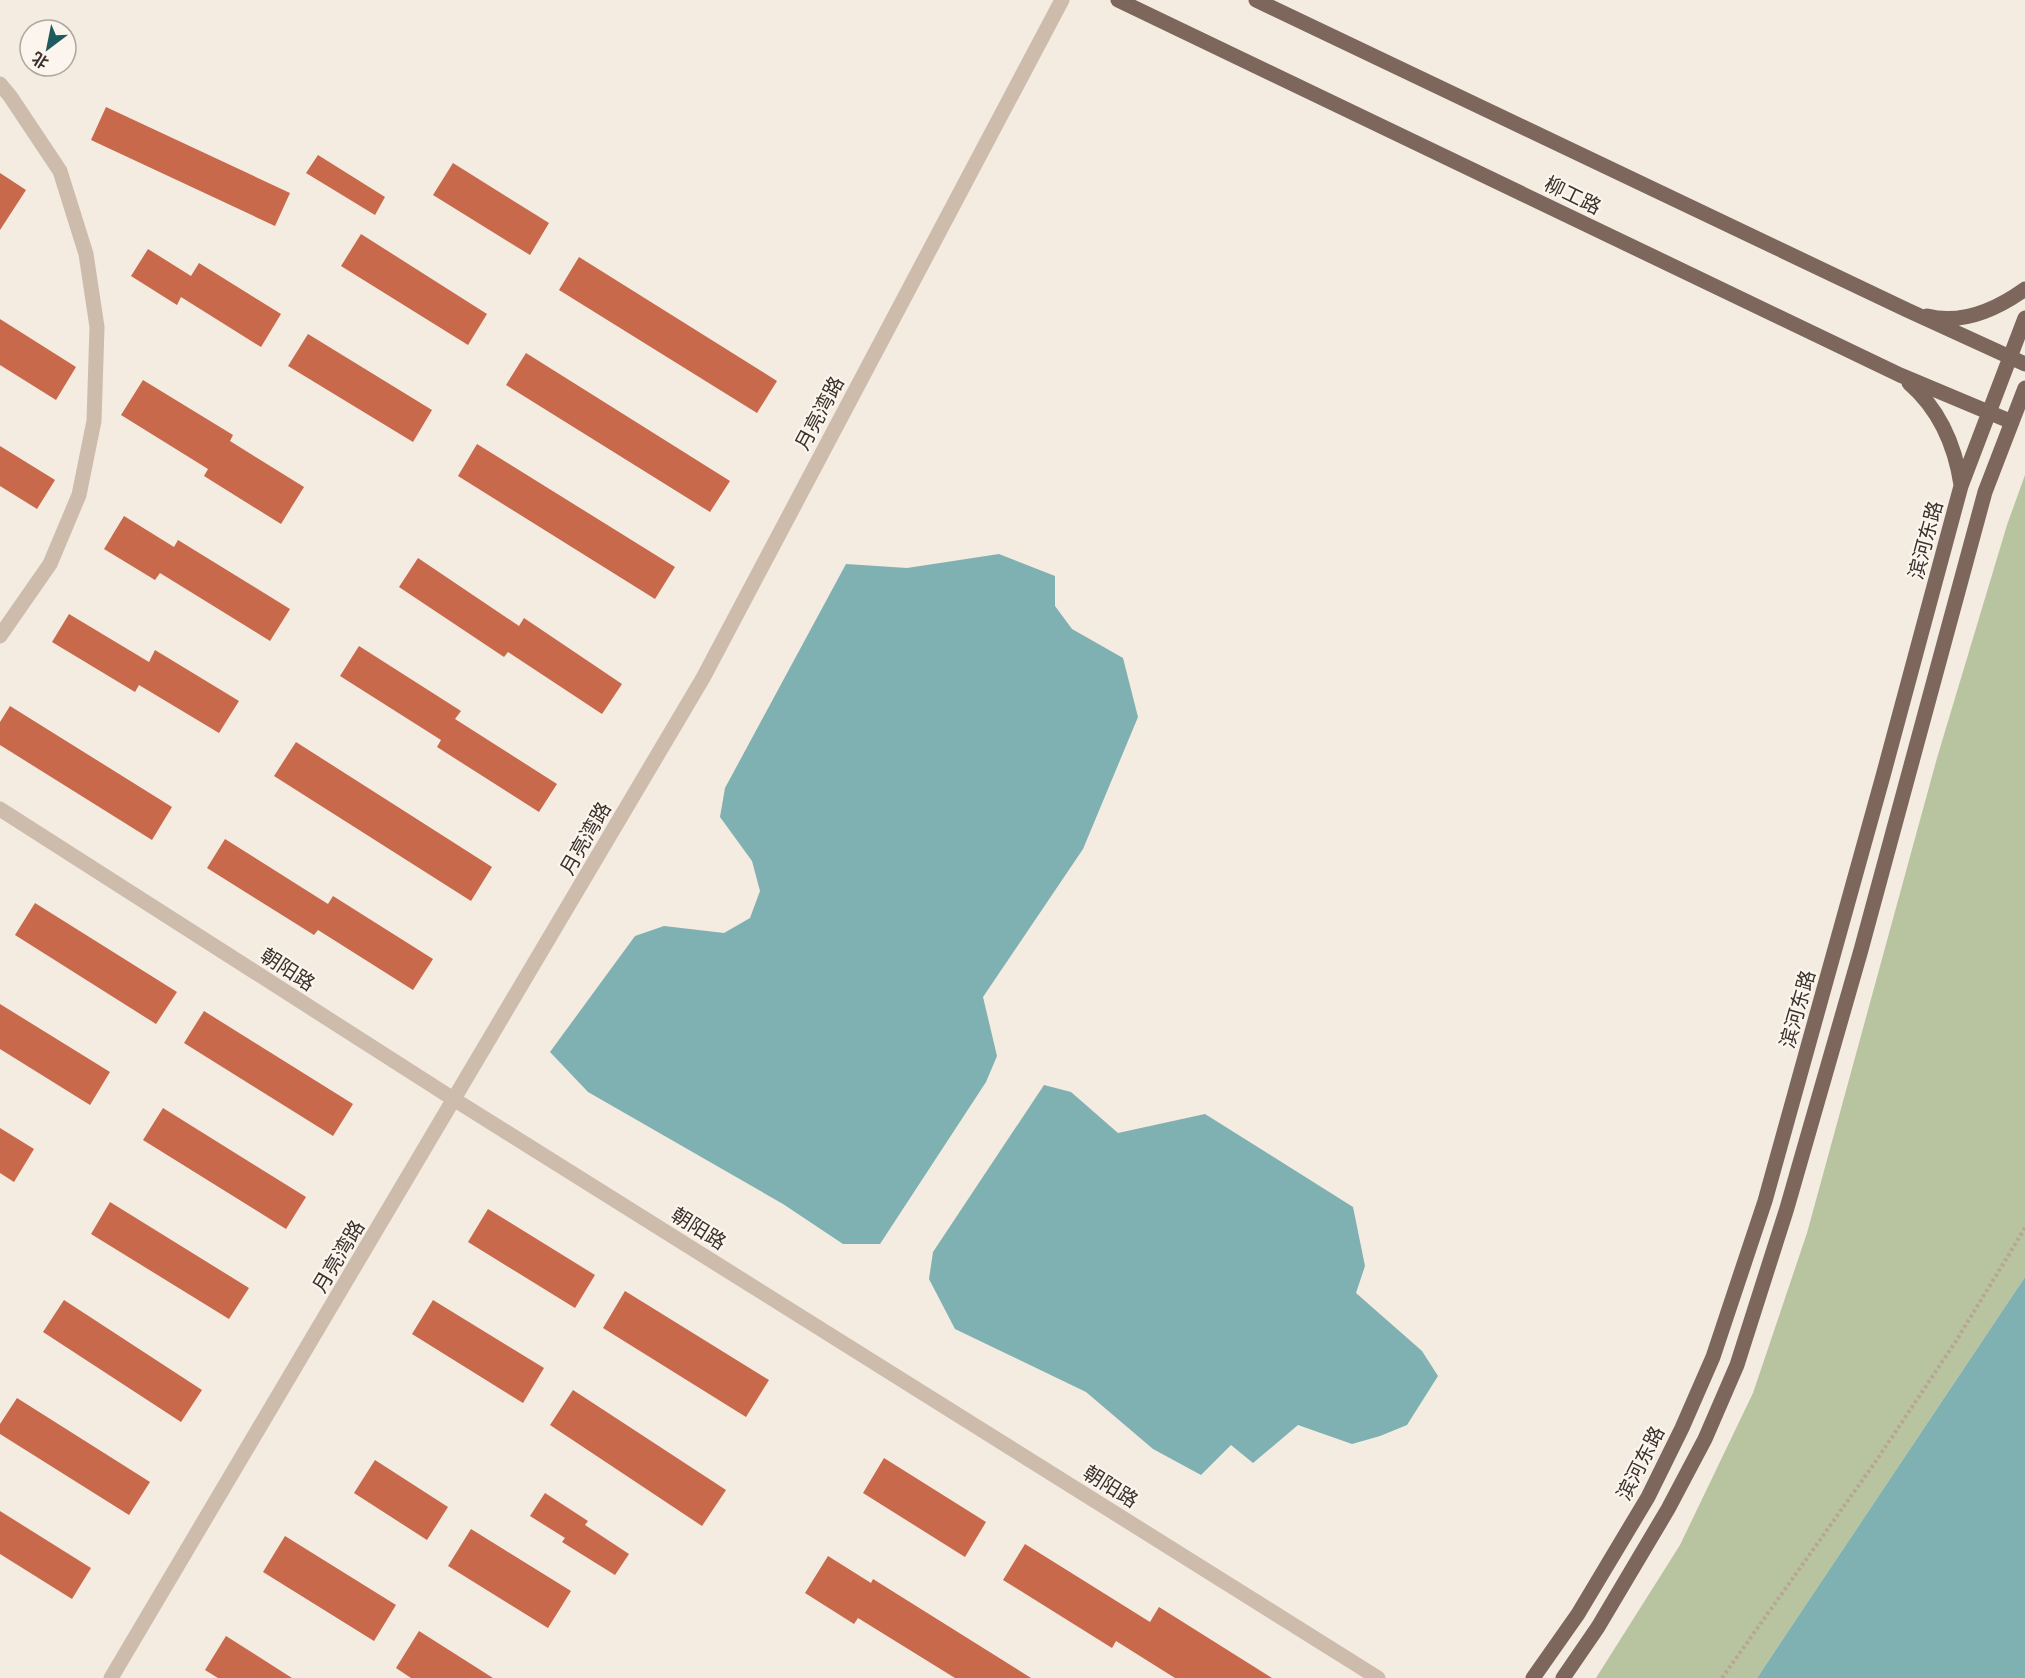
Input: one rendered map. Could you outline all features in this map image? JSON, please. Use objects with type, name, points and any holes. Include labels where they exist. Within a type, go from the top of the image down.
[{"type":"main road","name":"柳工路","points":[[1118,0],[1900,375],[2012,422]]},
{"type":"main road","name":"柳工路","points":[[1256,0],[2025,364]]},
{"type":"main road","points":[[1907,310],[1932,317],[1957,318],[1982,313],[2006,303],[2025,290]]},
{"type":"main road","name":"滨河东路","points":[[1533,1678],[1578,1614],[1648,1497],[1713,1357],[1765,1201],[1961,486],[2025,318]]},
{"type":"main road","points":[[1900,375],[1916,389],[1942,424],[1955,454],[1961,486]]},
{"type":"main road","points":[[1563,1678],[1598,1627],[1668,1509],[1705,1439],[1737,1365],[1787,1208],[1861,950],[1985,492],[2025,388]]},
{"type":"main road","points":[[1522,1678],[1543,1665]]},
{"type":"street","name":"月亮湾路","points":[[111,1678],[703,678],[1062,0]]},
{"type":"street","points":[[0,84],[60,171],[86,254],[97,327],[94,422],[79,495],[50,564],[0,636]]},
{"type":"street","name":"朝阳路","points":[[0,809],[455,1100],[1378,1678]]},
{"type":"path","points":[[1722,1678],[1876,1461],[1956,1341],[2025,1228]]},
{"type":"green space","points":[[2025,475],[2025,1277],[1757,1678],[1596,1678],[1680,1545],[1753,1393],[1807,1233],[1937,758],[2007,525]]},
{"type":"water","points":[[999,554],[1055,576],[1055,606],[1072,629],[1123,658],[1138,717],[1083,849],[983,997],[997,1056],[986,1082],[880,1244],[843,1244],[783,1204],[588,1092],[550,1052],[635,936],[664,926],[724,933],[750,918],[760,891],[752,861],[720,817],[725,788],[846,564],[907,568]]},
{"type":"water","points":[[1044,1085],[1071,1092],[1118,1133],[1205,1114],[1353,1207],[1365,1266],[1356,1293],[1422,1351],[1438,1376],[1407,1425],[1352,1444],[1298,1425],[1253,1463],[1231,1445],[1201,1475],[1153,1449],[1086,1392],[955,1329],[929,1279],[933,1252]]},
{"type":"water","points":[[2025,1277],[2025,1678],[1757,1678]]},
{"type":"building","points":[[106,107],[290,193],[275,226],[91,140]]},
{"type":"building","points":[[318,155],[385,197],[375,215],[306,173]]},
{"type":"building","points":[[453,163],[549,223],[530,255],[433,195]]},
{"type":"building","points":[[0,173],[26,190],[0,230]]},
{"type":"building","points":[[361,234],[487,314],[468,345],[341,266]]},
{"type":"building","points":[[148,249],[191,276],[199,263],[281,314],[261,347],[181,297],[177,305],[131,276]]},
{"type":"building","points":[[579,257],[777,381],[757,413],[559,290]]},
{"type":"building","points":[[0,319],[76,367],[56,400],[0,365]]},
{"type":"building","points":[[308,334],[432,410],[413,442],[288,366]]},
{"type":"building","points":[[526,353],[730,481],[710,512],[506,385]]},
{"type":"building","points":[[143,380],[233,435],[230,441],[304,487],[281,524],[204,476],[208,469],[121,415]]},
{"type":"building","points":[[477,444],[675,567],[655,599],[458,476]]},
{"type":"building","points":[[0,446],[55,480],[37,509],[0,486]]},
{"type":"building","points":[[124,516],[174,547],[178,540],[290,609],[270,641],[160,573],[155,580],[104,549]]},
{"type":"building","points":[[418,558],[519,626],[524,618],[622,684],[602,714],[508,652],[504,657],[399,587]]},
{"type":"building","points":[[69,614],[149,662],[155,650],[239,701],[219,733],[139,685],[135,692],[52,642]]},
{"type":"building","points":[[359,646],[461,711],[455,719],[557,784],[539,812],[437,747],[441,740],[340,676]]},
{"type":"building","points":[[10,706],[172,807],[152,840],[0,745],[0,722]]},
{"type":"building","points":[[296,742],[492,867],[471,901],[274,776]]},
{"type":"building","points":[[225,839],[328,904],[333,896],[433,959],[413,990],[318,930],[314,935],[207,868]]},
{"type":"building","points":[[35,903],[177,992],[156,1024],[15,935]]},
{"type":"building","points":[[0,1004],[110,1072],[90,1105],[0,1049]]},
{"type":"building","points":[[204,1011],[353,1104],[333,1136],[184,1043]]},
{"type":"building","points":[[163,1108],[306,1197],[286,1229],[143,1140]]},
{"type":"building","points":[[0,1128],[34,1149],[14,1182],[0,1173]]},
{"type":"building","points":[[110,1202],[249,1288],[229,1319],[91,1234]]},
{"type":"building","points":[[488,1209],[595,1275],[575,1308],[468,1242]]},
{"type":"building","points":[[625,1291],[769,1380],[746,1417],[603,1328]]},
{"type":"building","points":[[64,1300],[202,1390],[181,1422],[43,1332]]},
{"type":"building","points":[[433,1300],[544,1368],[523,1403],[412,1334]]},
{"type":"building","points":[[573,1390],[726,1490],[702,1526],[550,1425]]},
{"type":"building","points":[[17,1398],[150,1482],[129,1515],[0,1434],[0,1424]]},
{"type":"building","points":[[884,1458],[986,1522],[965,1557],[863,1493]]},
{"type":"building","points":[[375,1460],[448,1507],[427,1540],[354,1493]]},
{"type":"building","points":[[545,1493],[588,1521],[585,1525],[629,1554],[615,1575],[562,1542],[565,1538],[530,1516]]},
{"type":"building","points":[[0,1511],[91,1568],[72,1599],[0,1554]]},
{"type":"building","points":[[471,1529],[571,1591],[548,1628],[448,1566]]},
{"type":"building","points":[[285,1536],[396,1605],[374,1641],[263,1572]]},
{"type":"building","points":[[1025,1544],[1150,1622],[1159,1607],[1272,1678],[1175,1678],[1116,1641],[1112,1648],[1003,1580]]},
{"type":"building","points":[[828,1556],[871,1583],[873,1579],[1031,1678],[955,1678],[858,1618],[854,1624],[805,1593]]},
{"type":"building","points":[[419,1631],[493,1678],[411,1678],[396,1668]]},
{"type":"building","points":[[226,1636],[292,1678],[218,1678],[205,1670]]}]
